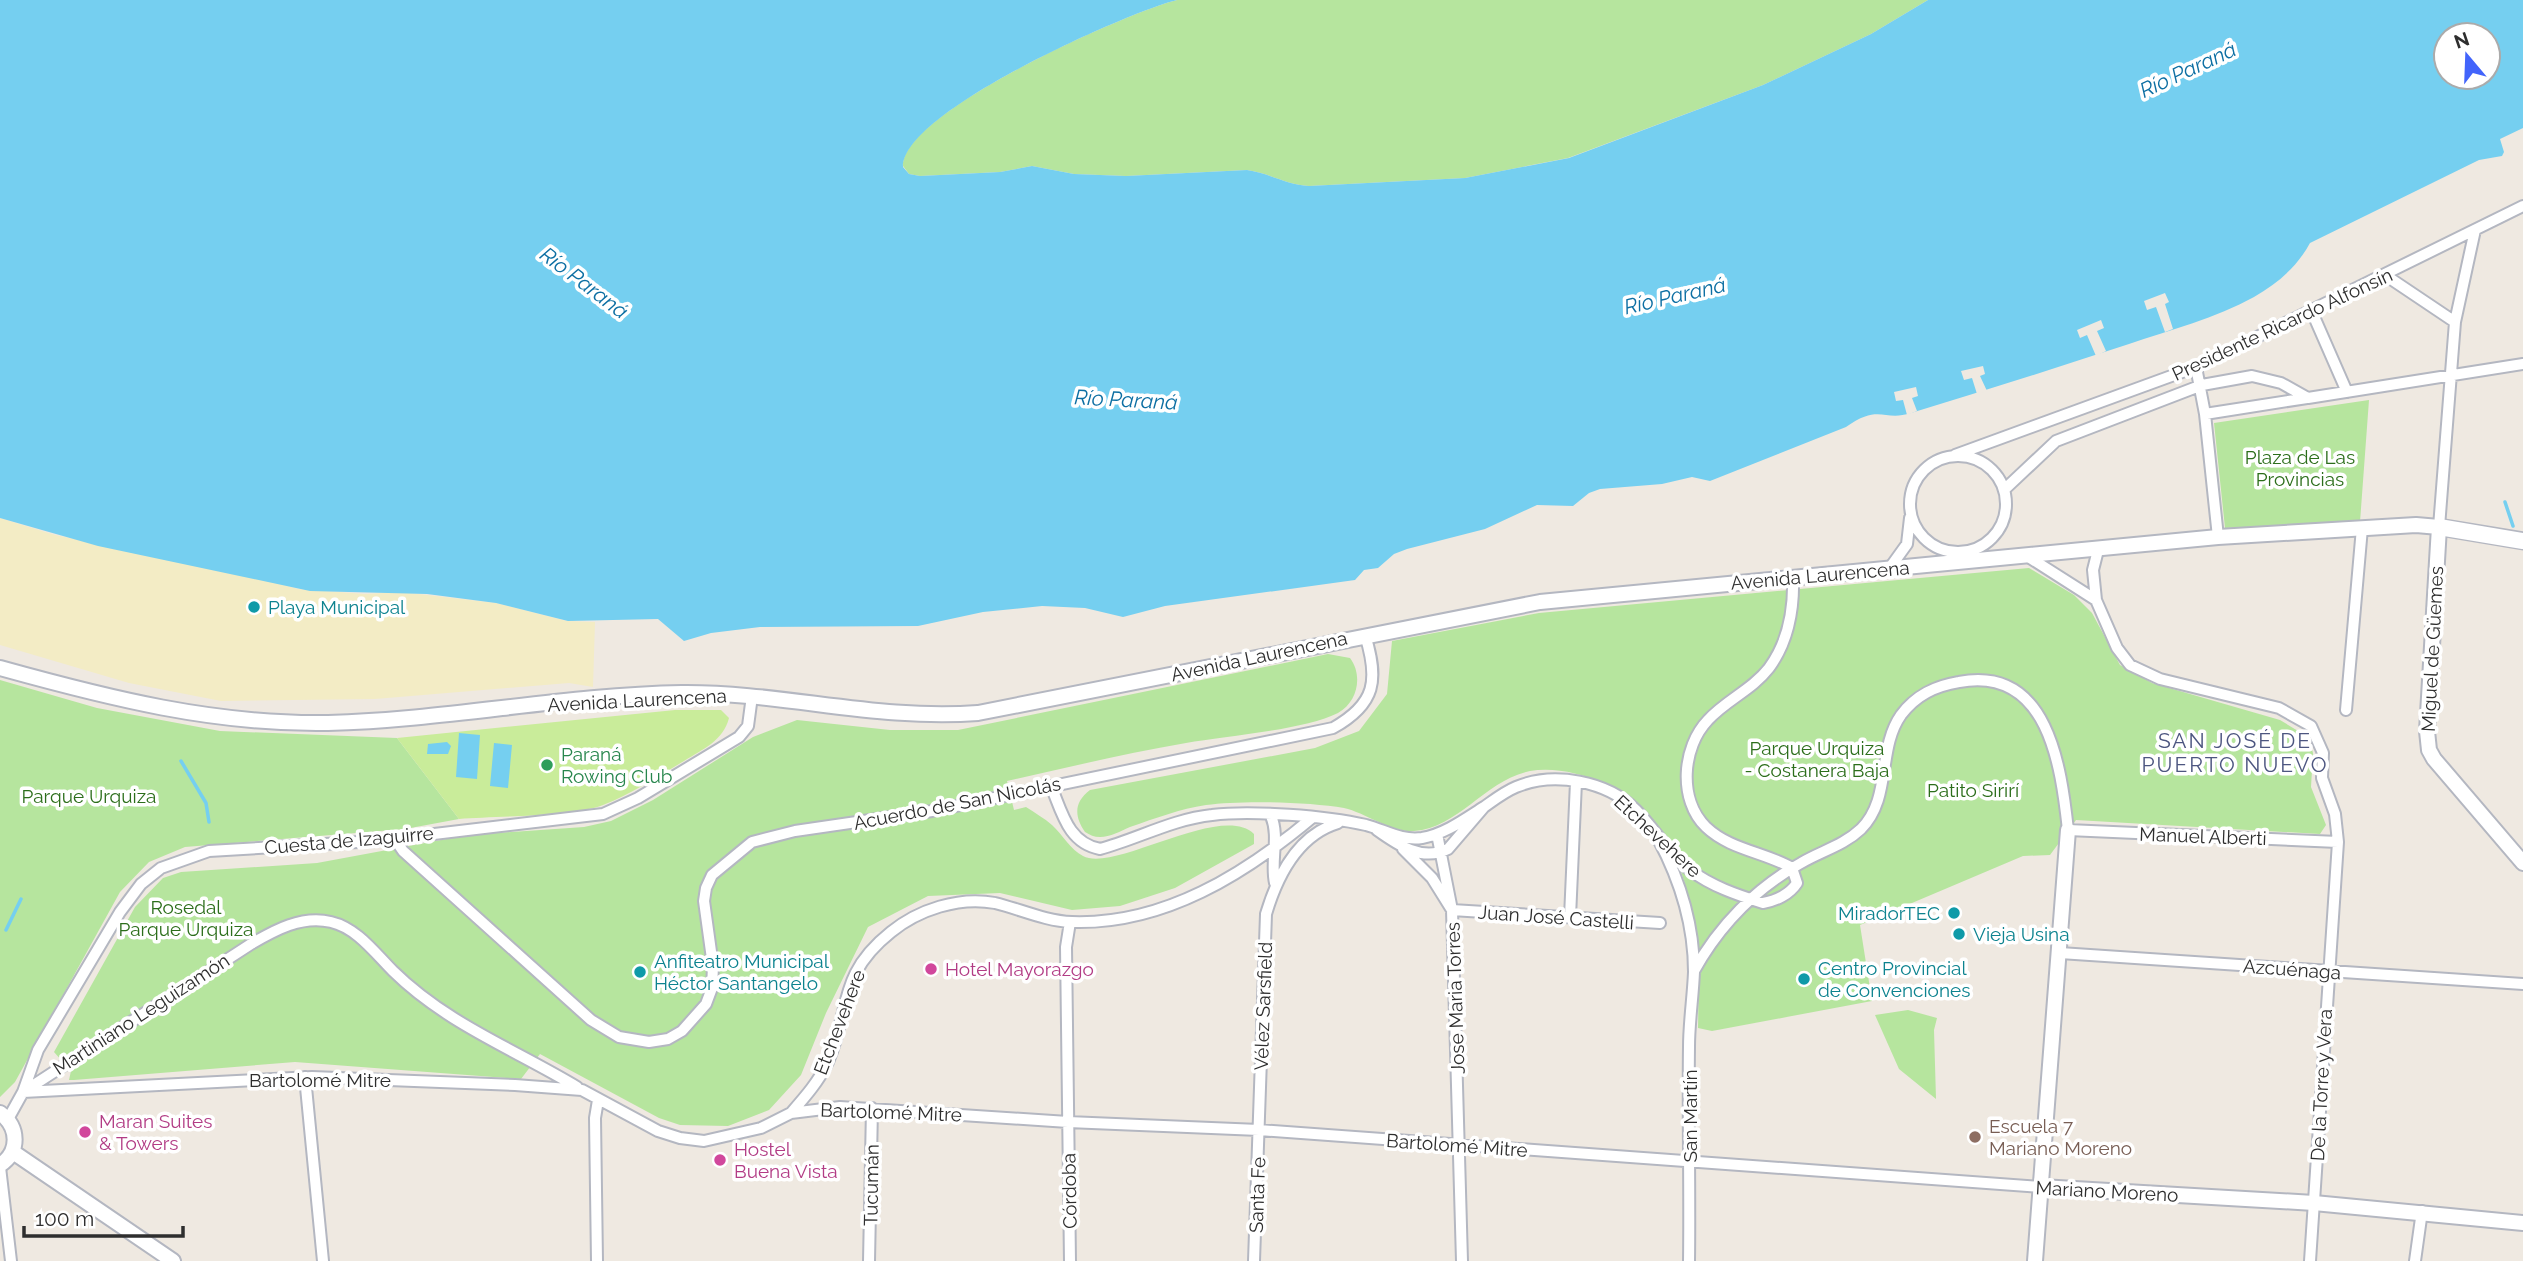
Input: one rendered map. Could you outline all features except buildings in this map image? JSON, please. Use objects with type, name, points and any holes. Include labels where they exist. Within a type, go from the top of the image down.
[{"type":"main road","name":"Avenida Laurencena","points":[[2439,527],[2523,541]]},
{"type":"street","name":"Presidente Ricardo Alfonsín","points":[[1889,569],[1907,544],[1910,497],[1916,481],[1926,468],[1939,459],[2196,367],[2523,206]]},
{"type":"street","points":[[2439,527],[2453,376],[2455,322],[2475,230]]},
{"type":"street","points":[[2385,275],[2455,322]]},
{"type":"street","points":[[2312,312],[2347,392]]},
{"type":"street","points":[[2205,414],[2523,364]]},
{"type":"street","points":[[2196,367],[2202,385],[2218,537]]},
{"type":"street","name":"Presidente Ricardo Alfonsín","points":[[2006,488],[2056,440],[2202,385],[2252,376],[2281,383],[2308,398]]},
{"type":"street","points":[[1910,511],[1914,525],[1934,546],[1947,552],[1974,550],[1996,532],[2005,508],[2006,488],[1994,469],[1982,461],[1955,455]]},
{"type":"street","name":"Avenida Laurencena","points":[[0,668],[131,704],[219,717],[283,722],[374,720],[679,693],[752,696],[895,714],[978,713],[1540,602],[2218,537],[2416,525],[2439,527]]},
{"type":"street","name":"Miguel de Güemes","points":[[2439,527],[2427,731],[2429,750],[2441,768],[2523,863]]},
{"type":"street","points":[[2346,710],[2362,528]]},
{"type":"street","points":[[2096,600],[2093,570],[2098,550]]},
{"type":"street","points":[[2027,556],[2096,600]]},
{"type":"street","points":[[1752,900],[1770,902],[1794,888],[1797,883],[1793,868],[1761,853],[1732,845],[1705,826],[1694,810],[1686,778],[1689,757],[1706,721],[1754,685],[1778,654],[1794,602],[1793,577]]},
{"type":"street","name":"De la Torre y Vera","points":[[2096,600],[2117,648],[2135,668],[2160,679],[2279,708],[2311,726],[2323,753],[2322,778],[2335,814],[2338,842],[2327,971],[2310,1261]]},
{"type":"street","name":"Acuerdo de San Nicolás","points":[[394,838],[404,851],[591,1020],[619,1037],[649,1042],[668,1039],[682,1031],[706,1004],[712,988],[713,966],[704,901],[706,888],[712,875],[752,842],[795,831],[894,818],[1333,728],[1364,706],[1370,693],[1374,675],[1365,635]]},
{"type":"street","points":[[1694,971],[1721,928],[1752,900],[1793,868],[1847,840],[1863,827],[1880,794],[1891,733],[1908,707],[1938,686],[1969,680],[2004,684],[2029,703],[2052,741],[2061,777],[2068,830],[2035,1261]]},
{"type":"street","name":"Cuesta de Izaguirre","points":[[4,1116],[23,1092],[38,1050],[120,912],[149,875],[195,853],[394,838],[592,816],[612,810],[739,737],[748,726],[752,696]]},
{"type":"street","name":"Etchevehere","points":[[1341,822],[1405,838],[1437,834],[1516,787],[1534,782],[1576,782],[1603,788],[1622,798],[1644,819],[1658,839],[1703,879],[1752,900]]},
{"type":"street","points":[[1570,917],[1576,782]]},
{"type":"street","points":[[1051,786],[1070,831],[1088,846],[1100,849],[1210,815],[1313,817],[1341,822]]},
{"type":"street","name":"Etchevehere","points":[[1377,830],[1397,845],[1423,853],[1441,852],[1448,849],[1484,807]]},
{"type":"street","name":"Vélez Sarsfield","points":[[1271,816],[1275,835],[1275,883]]},
{"type":"street","name":"Etchevehere","points":[[791,1113],[820,1077],[829,1060],[855,974],[868,953],[892,931],[929,910],[976,901],[1070,922],[1141,916],[1175,905],[1273,850],[1313,817]]},
{"type":"street","name":"Vélez Sarsfield","points":[[1259,1130],[1266,914],[1275,883],[1291,860],[1317,832],[1341,822]]},
{"type":"street","name":"Manuel Alberti","points":[[2068,830],[2338,842]]},
{"type":"street","name":"Jose Maria Torres","points":[[1437,834],[1452,910],[1461,1146],[1462,1261]]},
{"type":"street","name":"San Martín","points":[[1658,839],[1673,867],[1682,895],[1690,928],[1694,971],[1689,1045],[1689,1261]]},
{"type":"street","points":[[1397,845],[1432,878],[1452,910]]},
{"type":"street","name":"Juan José Castelli","points":[[1452,910],[1660,923]]},
{"type":"street","name":"Martiniano Leguizamón","points":[[23,1092],[261,938],[288,926],[319,920],[352,932],[416,991],[469,1030],[582,1090]]},
{"type":"street","name":"Córdoba","points":[[1070,922],[1066,947],[1070,1261]]},
{"type":"street","name":"Azcuénaga","points":[[2060,953],[2523,984]]},
{"type":"street","points":[[305,1077],[323,1261]]},
{"type":"street","name":"Bartolomé Mitre","points":[[23,1092],[305,1077],[582,1090],[658,1131],[680,1138],[704,1141],[761,1128],[791,1113],[832,1108],[872,1108],[1068,1122],[1259,1130],[1690,1160]]},
{"type":"street","points":[[597,1261],[595,1118],[598,1100]]},
{"type":"street","name":"Tucumán","points":[[869,1261],[872,1108]]},
{"type":"street","points":[[4,1116],[15,1134],[13,1152],[0,1166],[11,1261]]},
{"type":"street","name":"Santa Fe","points":[[1254,1261],[1259,1130]]},
{"type":"street","points":[[13,1152],[173,1261]]},
{"type":"street","name":"Mariano Moreno","points":[[1690,1160],[2041,1187],[2422,1211],[2523,1223]]},
{"type":"street","points":[[2415,1261],[2422,1211]]},
{"type":"green space","points":[[1177,0],[1928,0],[1871,34],[1763,85],[1568,158],[1465,178],[1309,186],[1247,170],[1126,176],[1074,174],[1032,166],[1000,172],[920,176],[909,174],[903,166],[912,144],[938,119],[976,93],[1021,67],[1113,23]]},
{"type":"green space","name":"Plaza de Las Provincias","points":[[2369,400],[2360,522],[2225,528],[2214,423]]},
{"type":"green space","name":"Parque Urquiza - Costanera Baja","points":[[2029,568],[2074,595],[2092,613],[2120,665],[2152,683],[2280,720],[2308,737],[2313,753],[2311,787],[2326,825],[2320,834],[2076,820],[2050,855],[2023,856],[1860,925],[1872,1001],[1712,1031],[1698,1028],[1697,958],[1693,922],[1686,887],[1674,855],[1657,826],[1633,801],[1585,776],[1548,770],[1530,771],[1514,776],[1445,821],[1414,831],[1397,829],[1344,808],[1275,802],[1221,803],[1196,807],[1104,837],[1085,832],[1079,820],[1078,804],[1090,790],[1315,748],[1359,731],[1387,694],[1392,641],[1539,613]]},
{"type":"green space","name":"Rosedal Parque Urquiza","points":[[1328,654],[1350,658],[1357,680],[1354,695],[1345,708],[1324,719],[1286,728],[1141,751],[1007,781],[1014,810],[1026,807],[1052,825],[1074,850],[1083,856],[1098,859],[1119,855],[1218,826],[1238,826],[1254,834],[1254,844],[1175,888],[1120,906],[1072,910],[1000,893],[928,896],[868,927],[826,1013],[801,1075],[769,1110],[728,1126],[680,1125],[659,1118],[540,1054],[521,1079],[295,1062],[69,1080],[71,1071],[54,1052],[135,907],[163,878],[181,872],[317,863],[468,835],[584,827],[611,821],[653,800],[753,737],[797,720],[890,730],[958,730]]},
{"type":"green space","name":"Parque Urquiza","points":[[0,680],[97,708],[220,731],[397,738],[459,819],[405,829],[185,847],[149,862],[120,892],[15,1082],[0,1097]]},
{"type":"green space","name":"Paraná Rowing Club","points":[[675,710],[721,710],[729,718],[722,733],[711,744],[635,790],[603,805],[554,814],[459,819],[397,738]]},
{"type":"green space","points":[[1908,1010],[1937,1018],[1934,1030],[1936,1099],[1899,1069],[1875,1015]]},
{"type":"sand","name":"Playa Municipal","points":[[0,518],[55,535],[248,575],[298,589],[365,594],[401,592],[496,603],[567,621],[595,622],[593,687],[569,683],[375,699],[221,701],[129,683],[0,645]]},
{"type":"water","name":"Río Paraná","points":[[0,0],[1177,0],[1113,23],[1021,67],[976,93],[938,119],[912,145],[903,167],[909,174],[920,176],[1000,172],[1032,166],[1074,174],[1126,176],[1247,170],[1309,186],[1465,178],[1569,158],[1763,85],[1871,34],[1928,0],[2523,0],[2523,128],[2500,139],[2504,152],[2502,156],[2479,160],[2310,243],[2286,274],[2263,292],[2239,304],[2177,329],[1911,413],[1867,416],[1846,427],[1710,481],[1692,477],[1662,484],[1600,489],[1589,493],[1573,506],[1537,505],[1485,529],[1394,554],[1378,568],[1364,570],[1355,580],[1165,606],[1123,617],[1085,608],[1042,606],[983,612],[918,626],[760,627],[711,633],[684,641],[658,619],[568,621],[496,603],[427,594],[310,591],[98,546],[0,518]]},
{"type":"water","points":[[459,733],[480,735],[477,779],[456,777]]},
{"type":"water","points":[[447,742],[451,746],[448,754],[427,754],[428,744]]},
{"type":"water","points":[[494,743],[512,745],[508,788],[490,786]]},
{"type":"pier","points":[[2165,293],[2169,302],[2165,304],[2173,329],[2165,332],[2156,307],[2147,310],[2144,301]]},
{"type":"pier","points":[[2101,320],[2104,328],[2097,331],[2106,351],[2096,356],[2087,335],[2080,338],[2077,330]]},
{"type":"pier","points":[[1983,366],[1985,374],[1980,376],[1987,391],[1977,394],[1972,378],[1964,380],[1961,371]]},
{"type":"pier","points":[[1916,387],[1918,396],[1912,398],[1917,411],[1907,415],[1903,400],[1896,401],[1894,392]]},
{"type":"waterway","points":[[2505,502],[2513,526]]},
{"type":"waterway","points":[[181,761],[206,803],[209,822]]},
{"type":"waterway","points":[[6,930],[21,899]]},
{"type":"place","name":"Playa Municipal","points":[[254,607]]},
{"type":"place","name":"Paraná Rowing Club","points":[[547,765]]},
{"type":"place","name":"MiradorTEC","points":[[1954,913]]},
{"type":"place","name":"Vieja Usina","points":[[1959,934]]},
{"type":"place","name":"Hotel Mayorazgo","points":[[931,969]]},
{"type":"place","name":"Anfiteatro Municipal Héctor Santangelo","points":[[640,972]]},
{"type":"place","name":"Centro Provincial de Convenciones","points":[[1804,979]]},
{"type":"place","name":"Maran Suites & Towers","points":[[85,1132]]},
{"type":"place","name":"Escuela 7 Mariano Moreno","points":[[1975,1137]]},
{"type":"place","name":"Hostel Buena Vista","points":[[720,1160]]},
{"type":"district","name":"SAN JOSÉ DE PUERTO NUEVO","points":[[2235,753]]},
{"type":"park label","name":"Patito Sirirí","points":[[1973,790]]}]
